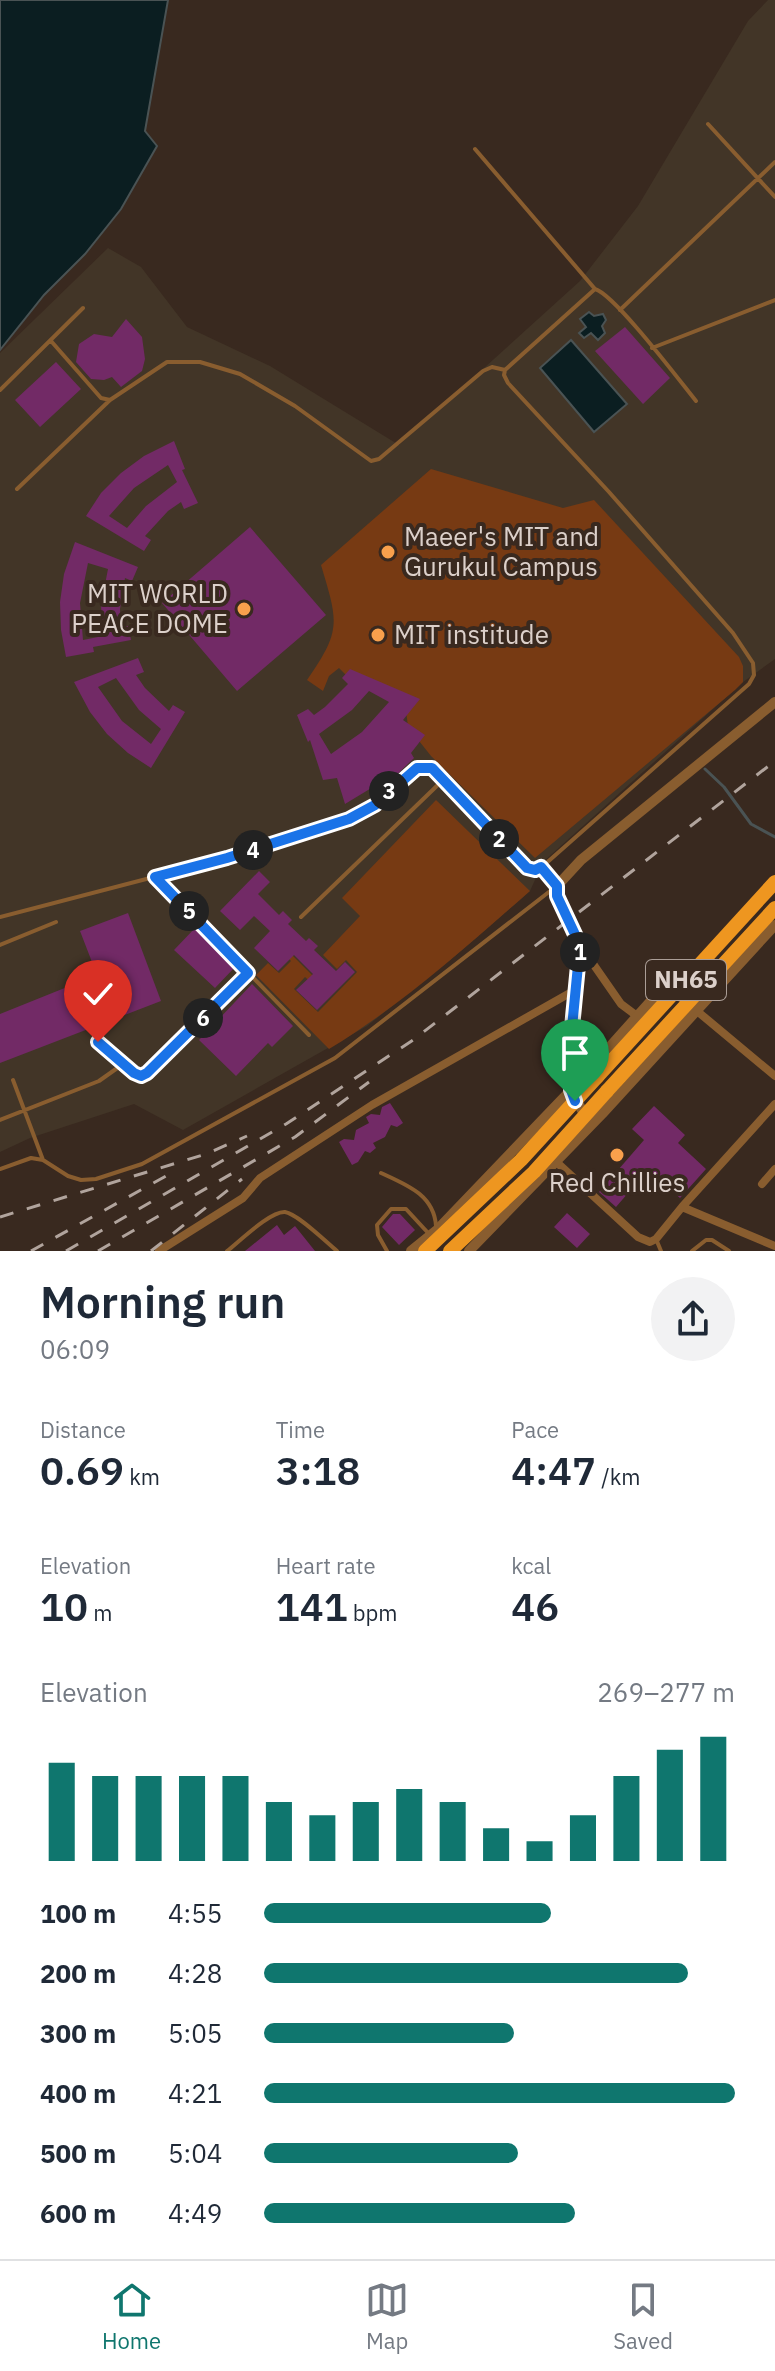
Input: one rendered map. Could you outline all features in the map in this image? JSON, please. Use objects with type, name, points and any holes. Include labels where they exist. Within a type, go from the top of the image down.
[{"type":"highway","name":"NH65","points":[[433,1239],[510,1171],[573,1095],[597,1077],[775,882]]},
{"type":"highway","name":"NH65","points":[[450,1251],[552,1158],[588,1120],[607,1091],[775,908]]},
{"type":"street","points":[[557,886],[581,860],[775,702]]},
{"type":"street","points":[[541,867],[557,886],[557,896],[580,945],[621,1004],[637,1016]]},
{"type":"street","points":[[580,945],[570,1048],[573,1095],[588,1120],[697,1011],[775,925]]},
{"type":"street","points":[[573,1095],[666,984],[775,1076]]},
{"type":"street","points":[[159,1251],[243,1198],[260,1178],[372,1105],[577,989]]},
{"type":"street","points":[[469,1251],[552,1158],[638,1237],[650,1242],[656,1239],[775,1104]]},
{"type":"street","points":[[762,1184],[775,1169]]},
{"type":"street","points":[[682,1207],[775,1246]]},
{"type":"street","points":[[411,1251],[433,1239]]},
{"type":"lane","points":[[708,124],[775,197]]},
{"type":"lane","points":[[475,149],[595,289],[602,291],[620,310],[696,401]]},
{"type":"lane","points":[[620,310],[775,162]]},
{"type":"lane","points":[[0,917],[227,858],[349,819],[375,805],[417,768],[432,768],[527,868],[535,870],[749,684],[754,675],[753,663],[733,633],[504,375],[505,370],[595,289]]},
{"type":"lane","points":[[652,348],[775,300]]},
{"type":"lane","points":[[0,390],[83,308]]},
{"type":"lane","points":[[51,341],[101,398],[110,400]]},
{"type":"lane","points":[[17,489],[110,400],[167,362],[200,362],[240,374],[281,398],[371,461],[379,459],[483,371],[492,367],[505,370]]},
{"type":"lane","points":[[301,917],[443,780]]},
{"type":"lane","points":[[155,877],[309,1035]]},
{"type":"lane","points":[[0,1169],[31,1158],[43,1160],[68,1176],[81,1180],[96,1179],[142,1164],[335,1058],[557,886]]},
{"type":"lane","points":[[0,945],[56,922]]},
{"type":"lane","points":[[98,1042],[141,1076],[248,973]]},
{"type":"lane","points":[[0,1120],[99,1081],[123,1064]]},
{"type":"lane","points":[[13,1080],[43,1160]]},
{"type":"lane","points":[[381,1173],[427,1200],[434,1211],[433,1239]]},
{"type":"lane","points":[[387,1251],[378,1235],[377,1225],[391,1209],[406,1209],[433,1239]]},
{"type":"lane","points":[[227,1251],[273,1215],[284,1212],[293,1215],[337,1251]]},
{"type":"lane","points":[[656,1239],[661,1251]]},
{"type":"lane","points":[[692,1251],[706,1240],[712,1240],[729,1251]]},
{"type":"shaded area","name":"Maeer's MIT and Gurukul Campus","points":[[768,0],[775,0],[775,659],[743,682],[543,862],[530,891],[367,1026],[183,1130],[134,1104],[30,1138],[0,1152],[0,353],[108,248],[141,267],[187,327],[270,366],[399,445],[580,281],[638,206],[748,21]]},
{"type":"shaded area","points":[[431,469],[563,508],[594,500],[739,657],[743,666],[743,682],[735,690],[535,858],[431,756],[408,727],[405,702],[347,676],[339,668],[329,676],[323,691],[307,680],[326,649],[334,625],[321,565]]},
{"type":"shaded area","points":[[436,800],[530,891],[408,994],[329,1049],[256,975],[268,963],[279,973],[291,961],[281,950],[284,947],[318,981],[314,985],[305,977],[294,989],[318,1012],[357,972],[346,960],[337,969],[323,955],[360,916],[342,898]]},
{"type":"water","points":[[0,0],[168,0],[145,131],[157,146],[121,209],[85,254],[44,295],[0,350]]},
{"type":"water","points":[[589,312],[594,316],[603,314],[606,320],[602,326],[605,333],[598,340],[591,333],[584,338],[579,333],[586,327],[580,319]]},
{"type":"water","points":[[571,340],[627,404],[594,432],[540,368]]},
{"type":"building","points":[[126,319],[142,337],[145,359],[142,371],[121,387],[112,377],[91,379],[76,362],[79,344],[94,334],[112,337]]},
{"type":"building","points":[[625,327],[670,378],[643,404],[595,351]]},
{"type":"building","points":[[56,362],[81,389],[40,427],[15,400]]},
{"type":"building","points":[[174,441],[185,469],[182,470],[198,503],[184,509],[181,502],[168,511],[145,536],[151,540],[144,551],[86,516],[101,493],[144,456]],"holes":[[[168,465],[177,482],[146,506],[127,528],[109,516],[134,488]]]},
{"type":"building","name":"MIT WORLD PEACE DOME","points":[[250,527],[326,615],[237,691],[162,603]]},
{"type":"building","points":[[75,542],[138,567],[132,581],[125,578],[120,609],[121,627],[128,626],[131,640],[93,647],[94,652],[66,657],[60,602],[64,574]],"holes":[[[88,563],[108,569],[101,605],[103,636],[83,640],[80,603]]]},
{"type":"building","points":[[138,658],[144,672],[136,675],[145,688],[169,711],[173,705],[185,712],[151,768],[107,734],[90,712],[74,682]],"holes":[[[116,678],[139,710],[161,729],[151,744],[122,721],[98,687]]]},
{"type":"building","points":[[350,669],[420,699],[403,720],[425,735],[411,753],[414,758],[381,790],[373,787],[345,804],[337,778],[323,780],[310,740],[308,742],[297,715],[308,709],[314,715],[325,707],[348,684],[342,678]],"holes":[[[369,691],[389,702],[362,732],[331,754],[319,734],[352,710]]]},
{"type":"building","points":[[259,871],[270,882],[258,894],[279,915],[283,911],[292,920],[288,924],[306,941],[309,938],[318,946],[314,950],[336,971],[345,962],[355,972],[317,1010],[296,990],[313,974],[294,955],[278,971],[254,948],[270,931],[254,916],[240,930],[220,911]]},
{"type":"building","points":[[128,913],[161,1001],[0,1063],[0,1014],[97,975],[80,931]]},
{"type":"building","points":[[195,928],[235,967],[215,988],[174,950]]},
{"type":"building","points":[[252,984],[293,1026],[272,1047],[268,1043],[236,1076],[199,1040]]},
{"type":"building","points":[[390,1103],[403,1123],[397,1127],[391,1125],[385,1137],[373,1143],[376,1148],[370,1153],[365,1151],[352,1165],[339,1142],[354,1140],[356,1130],[369,1123],[366,1117],[380,1115],[382,1107]]},
{"type":"building","points":[[654,1106],[685,1135],[678,1143],[706,1169],[680,1198],[648,1170],[616,1207],[599,1192],[644,1140],[632,1129]]},
{"type":"building","points":[[567,1213],[590,1234],[577,1248],[554,1227]]},
{"type":"building","points":[[393,1214],[400,1214],[415,1230],[399,1245],[382,1227]]},
{"type":"building","points":[[277,1225],[284,1235],[295,1226],[315,1251],[245,1251]]},
{"type":"waterway","points":[[705,769],[724,787],[751,824],[775,837]]},
{"type":"railway","points":[[66,1251],[286,1124],[413,1040],[775,761]]},
{"type":"railway","points":[[98,1251],[295,1137],[369,1082]]},
{"type":"railway","points":[[0,1217],[206,1154],[247,1136]]},
{"type":"railway","points":[[31,1251],[175,1171]]},
{"type":"railway","points":[[151,1251],[242,1179]]},
{"type":"place","name":"Maeer's MIT and Gurukul Campus","points":[[388,552]]},
{"type":"place","name":"MIT WORLD PEACE DOME","points":[[244,609]]},
{"type":"place","name":"MIT institude","points":[[378,635]]},
{"type":"place","name":"Red Chillies","points":[[617,1155]]},
{"type":"route","points":[[98,1042],[141,1076],[248,973],[155,877],[227,858],[349,819],[375,805],[417,768],[426,766],[432,768],[527,868],[535,870],[541,867],[557,886],[557,896],[580,945],[570,1048],[571,1090],[575,1101]]}]
